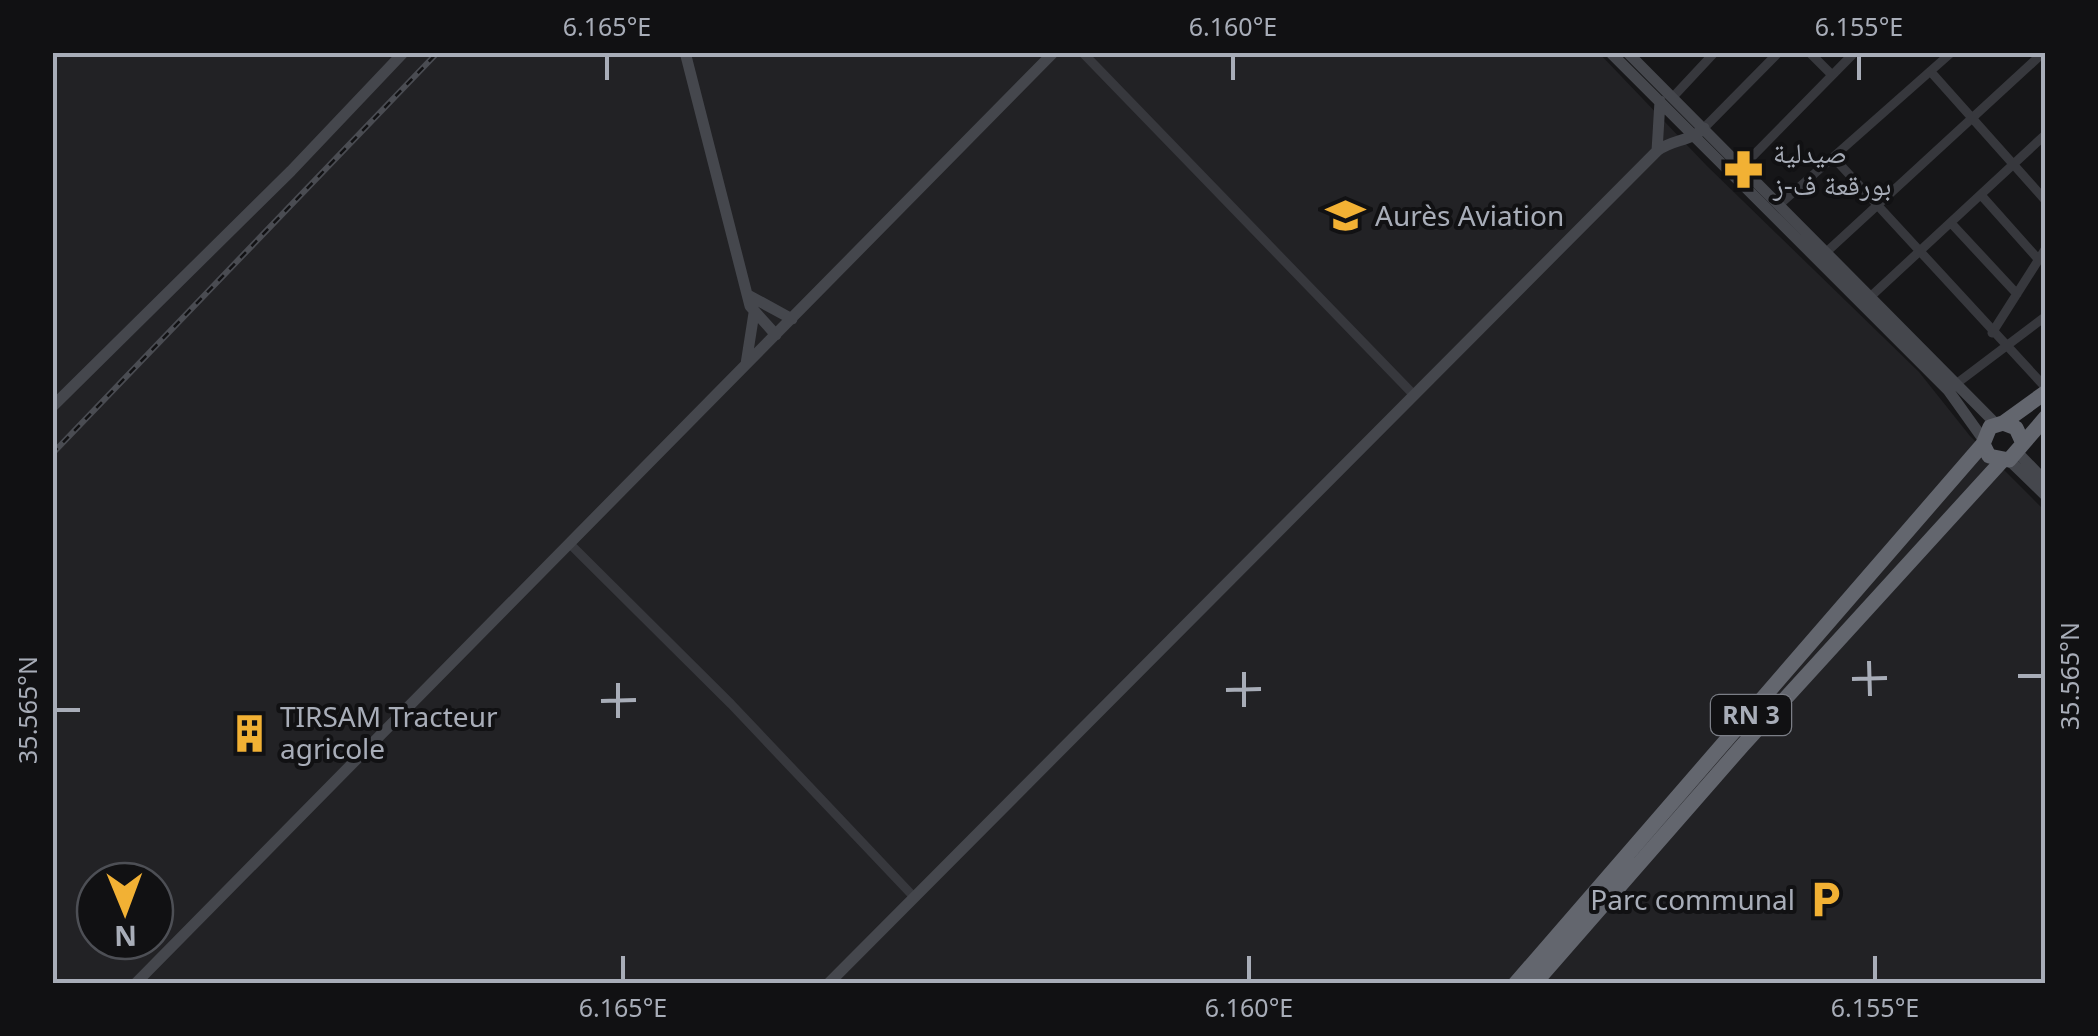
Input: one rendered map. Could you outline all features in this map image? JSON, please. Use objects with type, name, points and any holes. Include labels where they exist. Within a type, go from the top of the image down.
[{"type":"highway","points":[[1999,423],[2016,428],[2013,454],[1989,456],[1983,442],[1999,423],[2046,390]]},
{"type":"highway","name":"RN 3","points":[[1515,984],[1736,742],[2046,417]]},
{"type":"highway","name":"RN 3","points":[[1534,984],[1983,442]]},
{"type":"street","points":[[52,407],[292,171],[404,52]]},
{"type":"street","points":[[685,52],[754,314],[746,366]]},
{"type":"street","points":[[135,984],[1054,52]]},
{"type":"street","points":[[1082,52],[1414,394]]},
{"type":"street","points":[[1610,52],[1666,99],[1952,386],[1999,423]]},
{"type":"street","points":[[1657,151],[1666,99],[1715,52]]},
{"type":"street","points":[[828,984],[1657,151],[1669,141],[1700,133],[1779,52]]},
{"type":"street","points":[[1809,52],[1832,75]]},
{"type":"street","points":[[1742,167],[1855,52]]},
{"type":"street","points":[[1780,205],[1952,52]]},
{"type":"street","points":[[1822,256],[2044,52]]},
{"type":"street","points":[[1636,55],[1674,115],[1742,167],[1822,256]]},
{"type":"street","points":[[1930,72],[2046,201]]},
{"type":"street","points":[[1669,141],[1674,115]]},
{"type":"street","points":[[1866,300],[2046,134]]},
{"type":"street","points":[[1834,158],[2046,390]]},
{"type":"street","points":[[1981,195],[2039,260]]},
{"type":"street","points":[[1951,224],[2017,294]]},
{"type":"street","points":[[1992,333],[2046,248]]},
{"type":"street","points":[[748,295],[792,319]]},
{"type":"street","points":[[754,314],[776,335]]},
{"type":"street","points":[[1952,386],[2046,316]]},
{"type":"street","points":[[1952,386],[1983,442]]},
{"type":"street","points":[[2013,454],[2046,482]]},
{"type":"street","points":[[2013,454],[2046,496]]},
{"type":"street","points":[[570,544],[731,704],[913,896]]},
{"type":"shaded area","points":[[52,53],[1599,53],[1707,166],[1919,372],[1970,436],[2045,511],[2045,983],[53,983]]},
{"type":"railway","points":[[52,454],[438,52]]},
{"type":"place","name":"صيدلية بورقعة ف-ز","points":[[1743,169]]},
{"type":"place","name":"Aurès Aviation","points":[[1345,216]]},
{"type":"place","name":"TIRSAM Tracteur agricole","points":[[250,733]]},
{"type":"place","name":"Parc communal","points":[[1825,900]]}]
